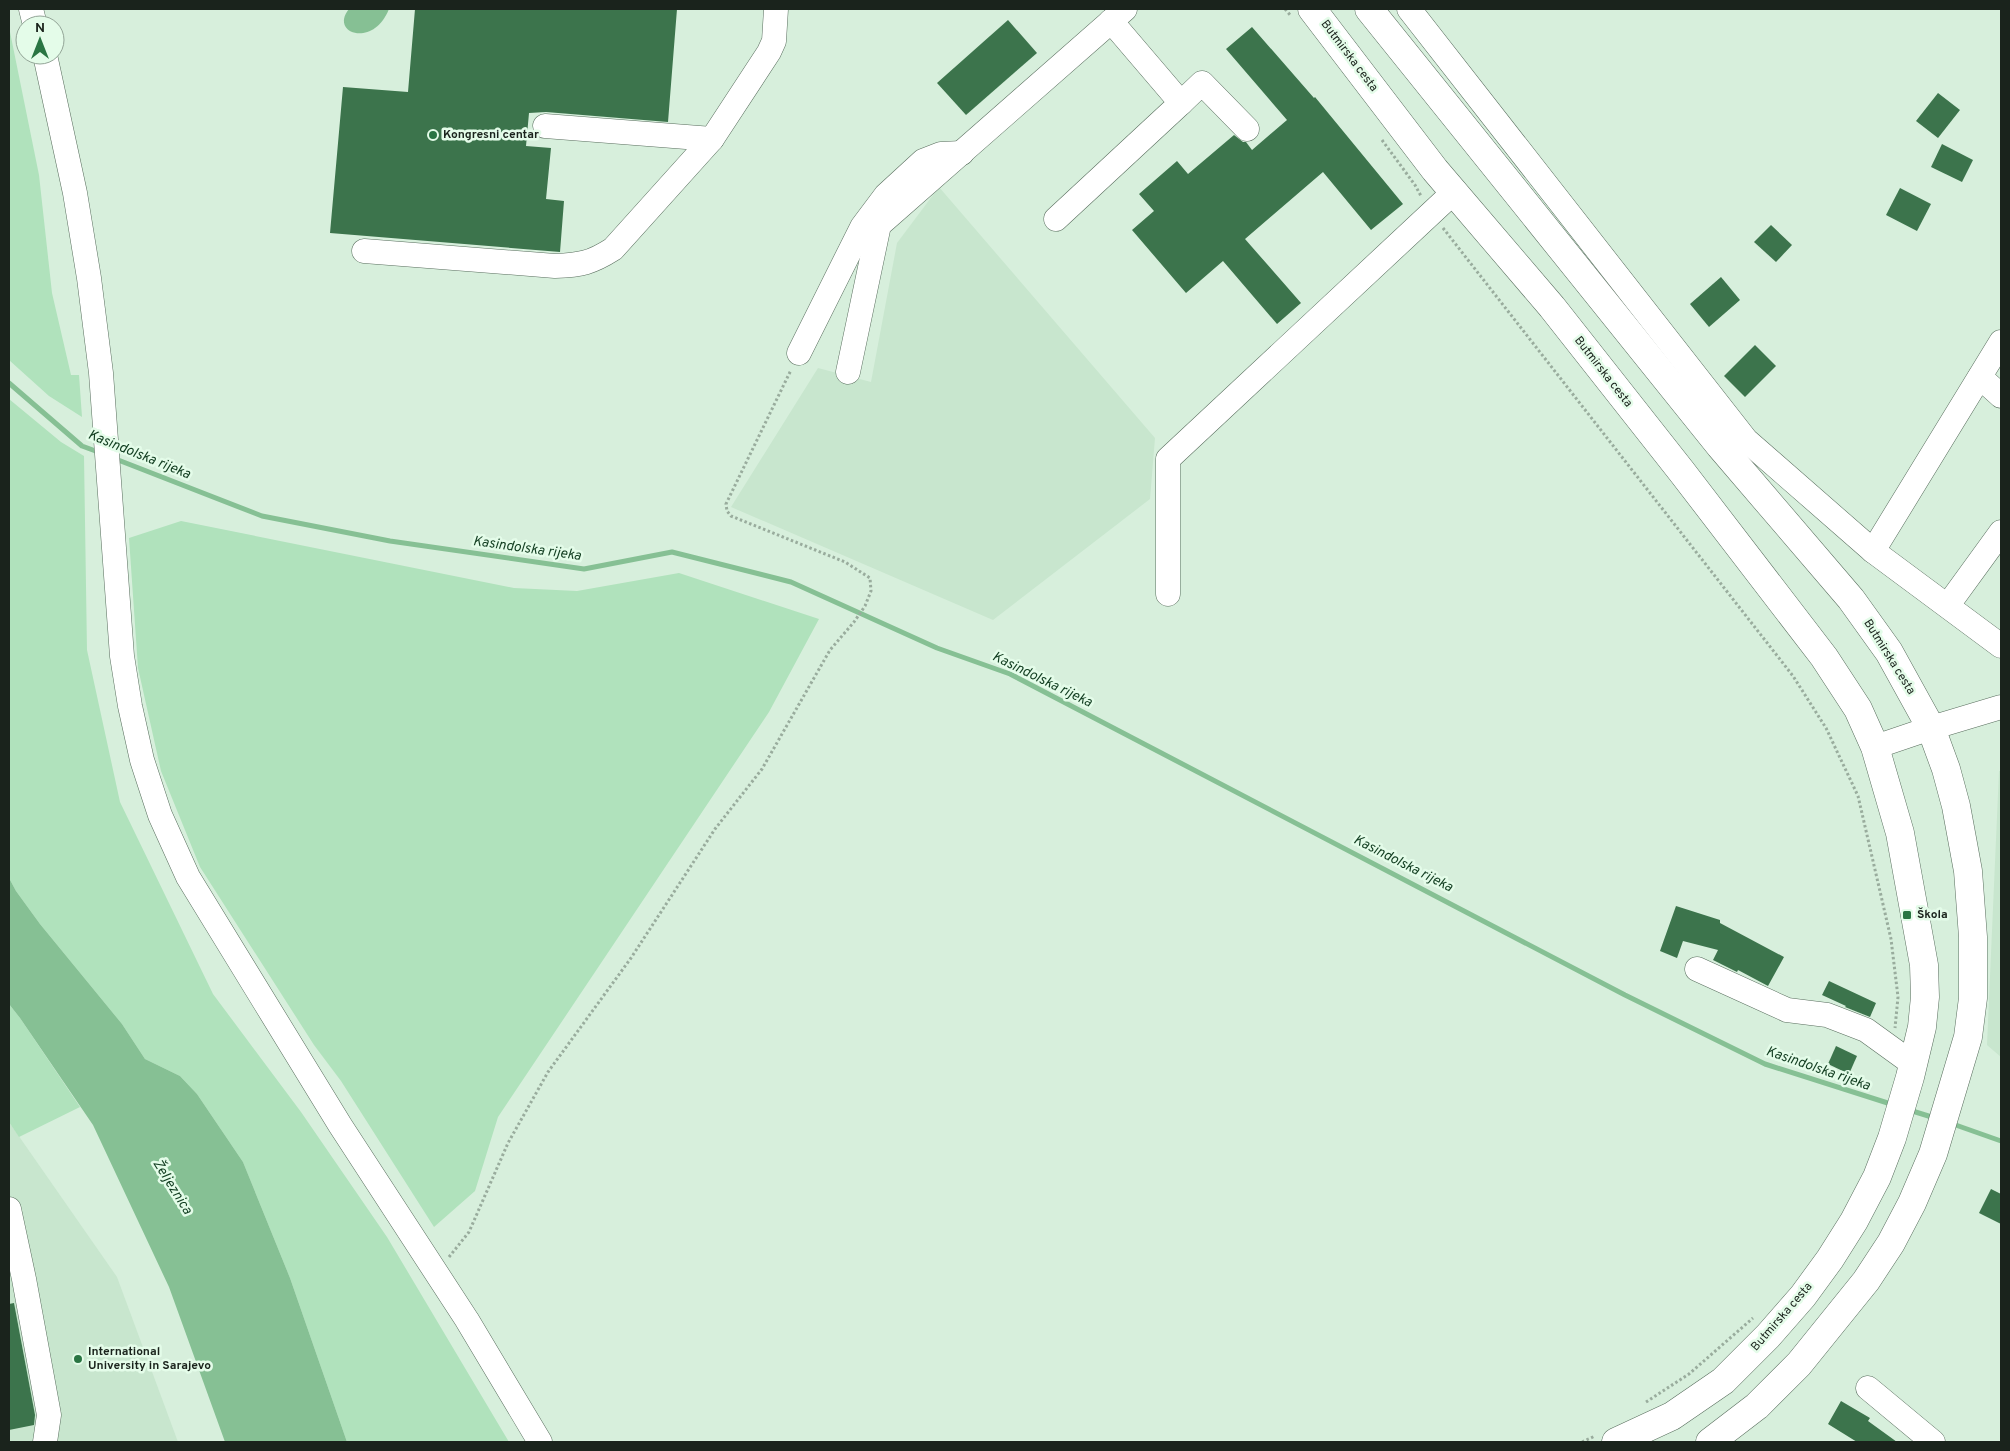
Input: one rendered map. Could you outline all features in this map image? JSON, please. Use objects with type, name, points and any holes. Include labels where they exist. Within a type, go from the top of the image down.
[{"type":"main road","name":"Butmirska cesta","points":[[1369,9],[1720,446],[1851,599],[1889,652],[1931,728],[1946,769],[1956,806],[1968,871],[1973,937],[1973,998],[1968,1037],[1932,1154],[1912,1204],[1891,1243],[1866,1281],[1799,1364],[1757,1406],[1710,1442]]},
{"type":"main road","name":"Butmirska cesta","points":[[1302,13],[1558,314],[1813,643],[1858,709],[1875,747],[1900,833],[1924,965],[1925,997],[1922,1027],[1906,1063],[1892,1138],[1877,1177],[1854,1222],[1808,1288],[1768,1336],[1723,1381],[1672,1416],[1607,1438]]},
{"type":"street","points":[[364,251],[555,266],[579,265],[597,260],[613,249],[712,139],[769,52],[774,41],[776,9]]},
{"type":"street","points":[[1409,9],[1746,440],[1873,551],[2001,646]]},
{"type":"street","points":[[848,372],[879,225],[1118,15],[1181,103]]},
{"type":"street","points":[[46,65],[75,193],[89,278],[101,373],[116,603],[124,673],[142,760],[160,815],[188,877],[340,1125],[467,1320],[540,1442]]},
{"type":"street","points":[[1056,219],[1202,83],[1247,129]]},
{"type":"street","points":[[545,126],[712,139]]},
{"type":"street","points":[[799,353],[862,227],[886,195],[923,161],[941,154],[962,153]]},
{"type":"street","points":[[1168,594],[1168,459],[1454,191]]},
{"type":"street","points":[[1873,551],[2001,342]]},
{"type":"street","points":[[1980,378],[2001,396]]},
{"type":"street","points":[[1948,605],[2001,532]]},
{"type":"street","points":[[1875,747],[2001,707]]},
{"type":"street","points":[[1697,969],[1788,1010],[1827,1015],[1866,1030],[1906,1063]]},
{"type":"street","points":[[9,1209],[49,1415],[45,1442]]},
{"type":"street","points":[[1868,1388],[1933,1442]]},
{"type":"path","points":[[1285,9],[1302,13]]},
{"type":"path","points":[[1380,137],[1415,185],[1430,212],[1793,676],[1826,728],[1858,796],[1891,939],[1906,1063]]},
{"type":"path","points":[[436,1273],[469,1232],[508,1142],[548,1072],[631,958],[715,828],[762,769],[830,650],[854,622],[865,606],[871,591],[870,578],[845,562],[730,516],[727,511],[726,504],[799,353]]},
{"type":"path","points":[[1639,1407],[1689,1374],[1753,1317]]},
{"type":"path","points":[[1582,1442],[1607,1438]]},
{"type":"shaded area","points":[[9,27],[15,65],[17,65],[39,175],[52,293],[71,375],[79,375],[82,417],[49,396],[9,360]]},
{"type":"shaded area","points":[[939,187],[1155,438],[1150,499],[993,620],[731,507],[818,368],[871,382],[897,243]]},
{"type":"shaded area","points":[[9,399],[61,442],[84,456],[87,650],[120,802],[213,994],[301,1112],[387,1237],[509,1442],[347,1442],[290,1278],[243,1162],[197,1094],[180,1076],[145,1059],[122,1024],[40,924],[9,878]]},
{"type":"shaded area","points":[[181,521],[514,588],[577,591],[679,573],[819,619],[769,712],[498,1117],[475,1191],[434,1227],[341,1081],[314,1045],[200,867],[161,771],[138,668],[129,538]]},
{"type":"shaded area","points":[[1999,771],[2001,771],[2001,1057],[1987,1045]]},
{"type":"shaded area","points":[[9,1004],[80,1107],[19,1137],[9,1122]]},
{"type":"shaded area","name":"International University in Sarajevo","points":[[9,1122],[117,1277],[178,1442],[9,1442]]},
{"type":"water","points":[[349,9],[389,9],[382,21],[373,29],[364,33],[356,33],[349,30],[345,25],[344,18]]},
{"type":"water","name":"Željeznica","points":[[9,878],[40,924],[122,1024],[145,1059],[180,1076],[197,1094],[243,1162],[290,1278],[347,1442],[225,1442],[169,1287],[93,1125],[9,1004]]},
{"type":"building","name":"Kongresni centar","points":[[415,9],[677,9],[668,122],[546,112],[529,113],[526,146],[551,148],[546,199],[564,201],[560,252],[330,233],[343,87],[408,92]]},
{"type":"building","points":[[1008,20],[1037,53],[966,115],[937,83]]},
{"type":"building","points":[[1252,27],[1315,97],[1403,204],[1371,230],[1323,172],[1245,239],[1301,303],[1277,324],[1223,261],[1186,293],[1132,230],[1154,211],[1139,194],[1177,161],[1188,174],[1234,135],[1243,142],[1246,142],[1252,150],[1287,120],[1226,49]]},
{"type":"building","points":[[1938,93],[1960,110],[1938,138],[1916,121]]},
{"type":"building","points":[[1942,144],[1973,160],[1962,182],[1931,167]]},
{"type":"building","points":[[1900,188],[1931,204],[1917,231],[1886,215]]},
{"type":"building","points":[[1771,225],[1792,245],[1776,262],[1754,242]]},
{"type":"building","points":[[1721,277],[1740,300],[1709,327],[1690,304]]},
{"type":"building","points":[[1755,345],[1776,366],[1745,397],[1724,376]]},
{"type":"building","points":[[1676,906],[1720,920],[1720,923],[1784,957],[1768,986],[1738,970],[1737,972],[1713,960],[1718,950],[1683,941],[1677,958],[1660,951]]},
{"type":"building","points":[[1829,981],[1876,1003],[1870,1017],[1822,995]]},
{"type":"building","points":[[1836,1046],[1857,1056],[1849,1074],[1828,1064]]},
{"type":"building","points":[[1991,1189],[2001,1194],[2001,1224],[1979,1213]]},
{"type":"building","points":[[14,1303],[35,1415],[34,1425],[9,1430],[9,1304]]},
{"type":"building","points":[[1841,1401],[1870,1418],[1868,1421],[1897,1442],[1857,1442],[1828,1424]]},
{"type":"waterway","name":"Kasindolska rijeka","points":[[9,383],[82,446],[101,453]]},
{"type":"waterway","name":"Kasindolska rijeka","points":[[113,458],[262,516],[390,541],[584,569],[672,552],[791,582],[937,648],[1010,674],[1625,995],[1765,1064],[1894,1105]]},
{"type":"waterway","name":"Kasindolska rijeka","points":[[1909,1110],[1935,1118]]},
{"type":"waterway","name":"Kasindolska rijeka","points":[[1950,1123],[2001,1141]]},
{"type":"place","name":"Kongresni centar","points":[[433,135]]},
{"type":"place","name":"Škola","points":[[1907,915]]},
{"type":"place","name":"International University in Sarajevo","points":[[78,1359]]}]
